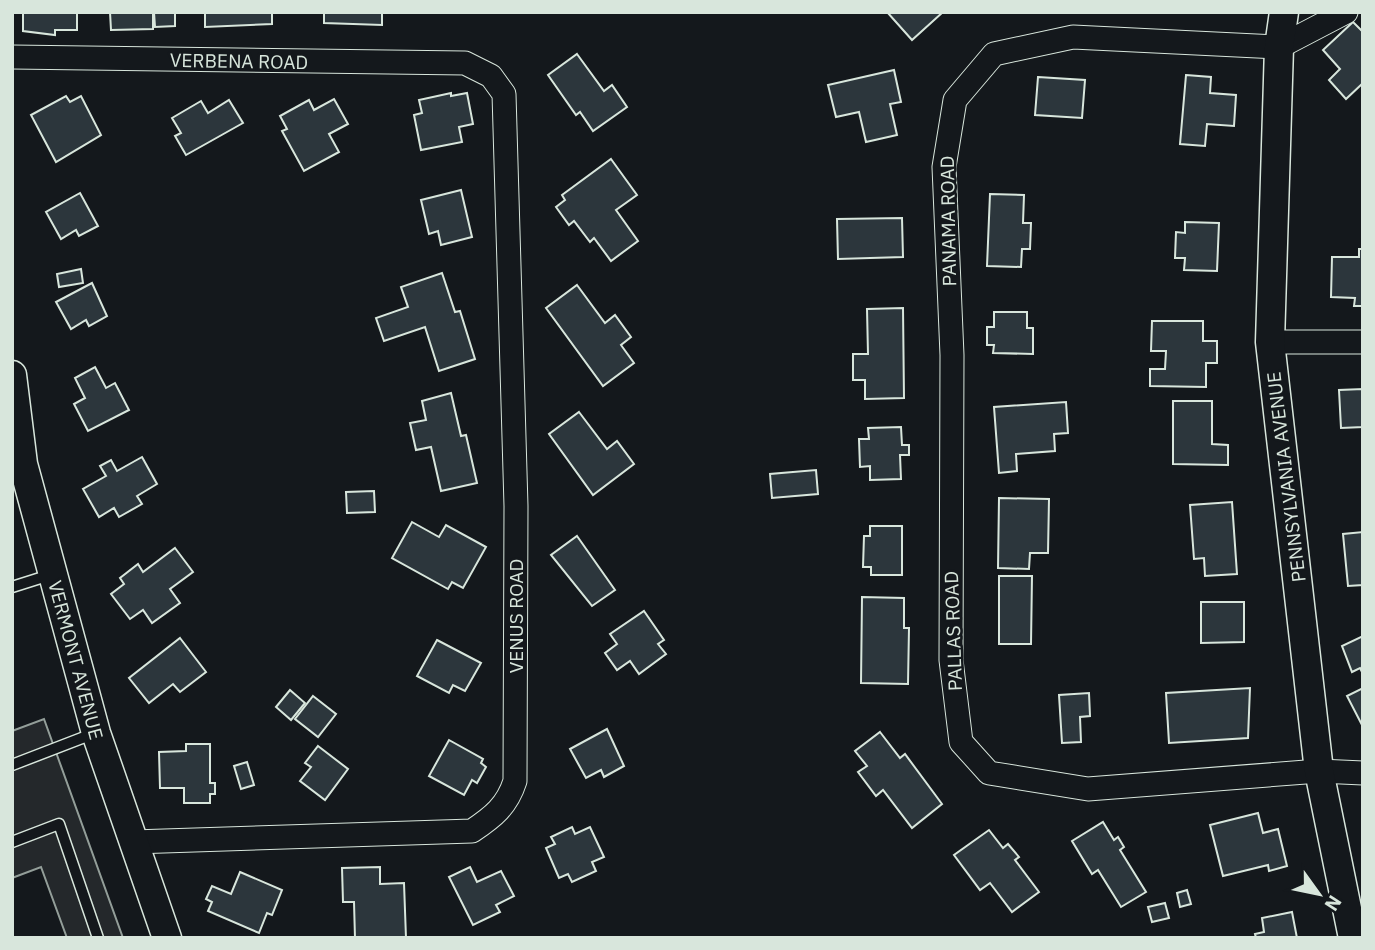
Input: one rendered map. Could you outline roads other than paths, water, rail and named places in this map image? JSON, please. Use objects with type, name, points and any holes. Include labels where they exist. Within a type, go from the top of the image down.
[{"type":"street","name":"PENNSYLVANIA AVENUE","points":[[1284,12],[1279,47],[1270,342],[1320,771],[1353,938]]},
{"type":"street","points":[[1279,47],[1346,12]]},
{"type":"street","name":"PANAMA ROAD","points":[[952,355],[944,167],[955,100],[994,54],[1073,37],[1279,47]]},
{"type":"street","name":"VERBENA ROAD","points":[[12,57],[465,63]]},
{"type":"street","name":"VENUS ROAD","points":[[133,842],[472,831],[499,813],[512,791],[515,781],[516,531],[504,94],[491,76],[465,63]]},
{"type":"street","points":[[1270,342],[1363,342]]},
{"type":"street","name":"PALLAS ROAD","points":[[952,355],[951,660],[961,742],[989,773],[1088,789],[1320,771],[1363,773]]},
{"type":"street","name":"VERMONT AVENUE","points":[[12,375],[23,464],[52,574],[96,733],[167,938]]},
{"type":"lane","points":[[12,587],[52,574]]},
{"type":"lane","points":[[12,765],[96,733]]},
{"type":"lane","points":[[12,842],[59,824],[98,938]]}]
